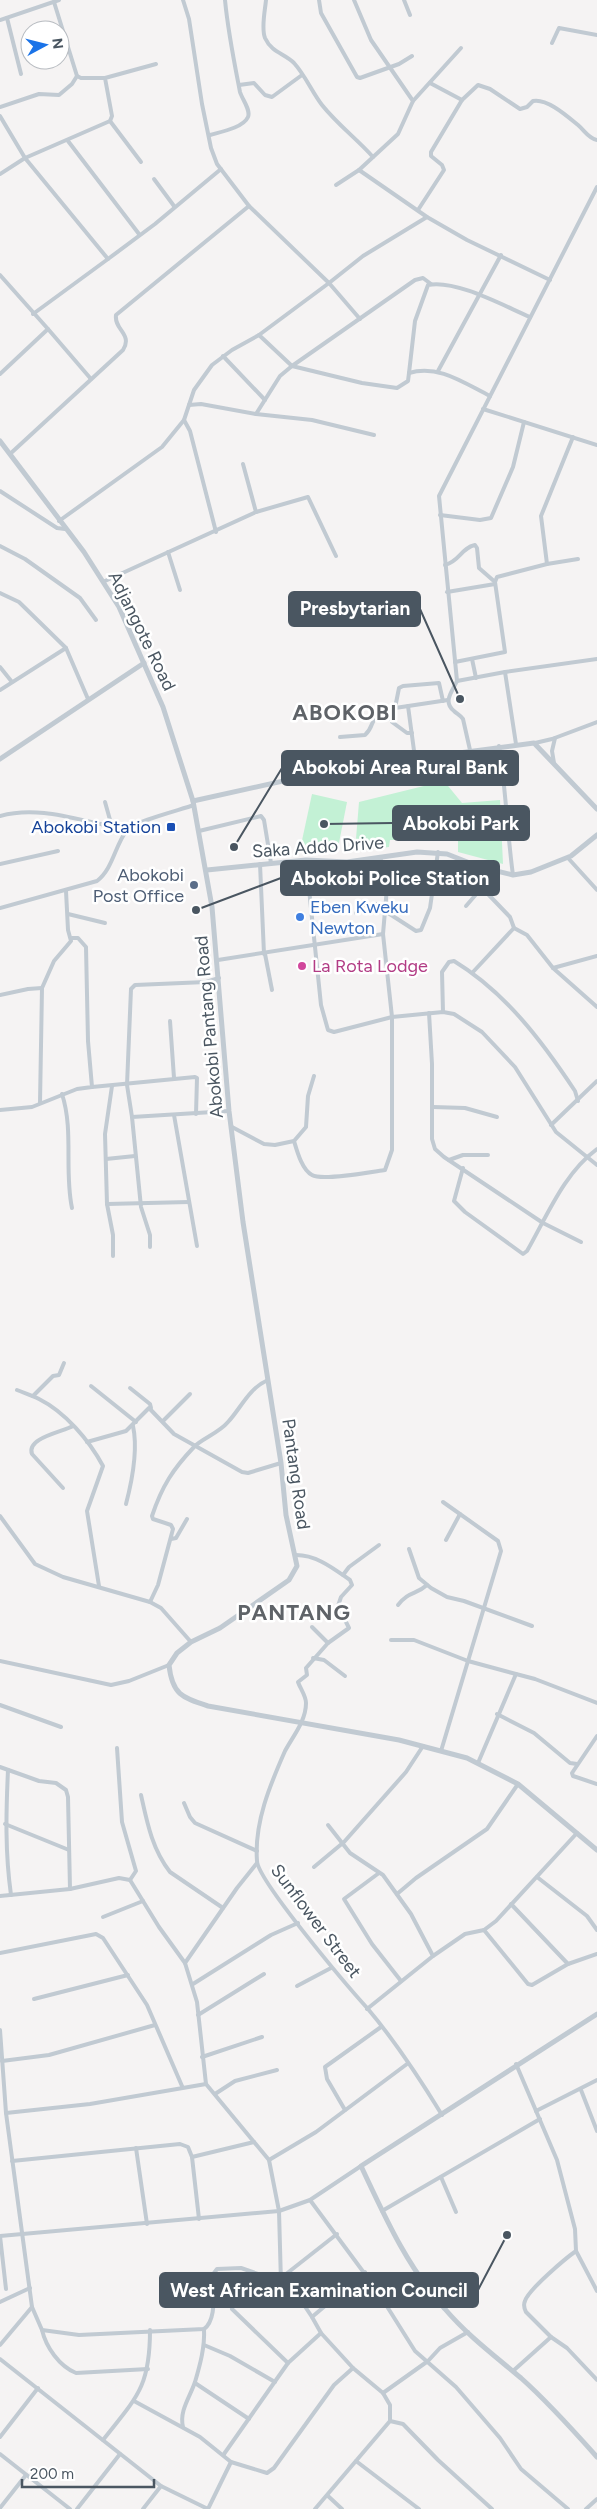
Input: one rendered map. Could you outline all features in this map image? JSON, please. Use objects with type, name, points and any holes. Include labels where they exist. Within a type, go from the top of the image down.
[{"type":"street","points":[[0,20],[59,0]]},
{"type":"street","points":[[183,0],[189,19],[211,148],[221,169],[249,206],[329,283],[360,320]]},
{"type":"street","points":[[210,135],[231,129],[248,118],[249,113],[240,94],[228,36],[224,0]]},
{"type":"street","points":[[266,0],[264,36],[274,52],[294,64],[330,114],[373,157]]},
{"type":"street","points":[[319,0],[321,13],[357,77],[360,78],[389,68],[412,56]]},
{"type":"street","points":[[354,0],[371,40],[413,101]]},
{"type":"street","points":[[404,0],[410,15]]},
{"type":"street","points":[[0,107],[40,94],[59,94],[72,84],[77,76],[54,2]]},
{"type":"street","points":[[7,18],[21,74]]},
{"type":"street","points":[[552,43],[559,28],[597,35]]},
{"type":"street","points":[[336,185],[359,170],[398,134],[413,101],[461,48]]},
{"type":"street","points":[[77,76],[81,78],[105,78],[156,64]]},
{"type":"street","points":[[239,85],[254,83],[265,95],[272,97],[302,75]]},
{"type":"street","points":[[0,174],[26,158],[110,121],[112,116],[105,78]]},
{"type":"street","points":[[430,83],[462,100]]},
{"type":"street","points":[[418,210],[444,170],[442,165],[431,156],[431,152],[462,100],[478,85],[490,89],[520,109],[527,107],[532,100],[540,100],[579,126],[590,138],[597,140]]},
{"type":"street","points":[[0,116],[26,158],[108,259]]},
{"type":"street","points":[[110,121],[141,162]]},
{"type":"street","points":[[68,141],[139,234]]},
{"type":"street","points":[[33,314],[155,224],[174,206],[221,169]]},
{"type":"street","points":[[359,170],[418,210],[468,240],[501,254],[550,280]]},
{"type":"street","points":[[154,179],[174,206]]},
{"type":"street","points":[[470,750],[464,719],[451,709],[448,700],[449,693],[457,682],[439,496],[597,188]]},
{"type":"street","points":[[10,454],[118,356],[127,344],[126,337],[117,323],[116,315],[249,206]]},
{"type":"street","points":[[59,521],[162,446],[184,420],[201,380],[212,366],[224,356],[259,335],[363,256],[428,216]]},
{"type":"street","points":[[438,371],[501,254]]},
{"type":"street","points":[[0,274],[91,379]]},
{"type":"street","points":[[256,414],[280,376],[415,280],[422,278],[431,284],[450,286],[480,296],[530,317]]},
{"type":"street","points":[[259,335],[292,366],[344,380],[397,388],[408,382],[415,321],[428,285],[431,284]]},
{"type":"street","points":[[0,374],[48,329]]},
{"type":"street","points":[[224,356],[265,400]]},
{"type":"street","points":[[409,373],[424,370],[438,371],[490,396]]},
{"type":"street","points":[[189,405],[201,404],[256,414],[312,420],[374,435]]},
{"type":"street","points":[[483,409],[597,445]]},
{"type":"street","points":[[184,420],[190,431],[216,532]]},
{"type":"street","points":[[440,515],[480,520],[491,518],[513,467],[524,422]]},
{"type":"street","points":[[548,564],[541,516],[573,437]]},
{"type":"street","name":"Adjangote Road","points":[[0,441],[105,581],[163,707],[193,803]]},
{"type":"street","points":[[243,464],[256,512]]},
{"type":"street","points":[[1,494],[57,528],[65,529]]},
{"type":"street","points":[[105,581],[216,532],[256,512],[305,498],[310,498],[336,556]]},
{"type":"street","points":[[445,565],[456,561],[467,548],[475,545],[479,568],[487,578],[495,583]]},
{"type":"street","points":[[0,546],[25,559],[80,598],[96,620]]},
{"type":"street","points":[[168,552],[180,590]]},
{"type":"street","points":[[455,662],[505,652],[495,583],[497,577],[548,564],[578,559]]},
{"type":"street","points":[[447,592],[495,583]]},
{"type":"street","points":[[0,593],[19,602],[66,648],[88,699]]},
{"type":"street","points":[[0,690],[66,648]]},
{"type":"street","points":[[472,659],[476,678]]},
{"type":"street","points":[[457,682],[505,672],[597,659]]},
{"type":"street","points":[[0,758],[144,663]]},
{"type":"street","points":[[0,666],[12,682]]},
{"type":"street","points":[[505,672],[516,744]]},
{"type":"street","points":[[412,733],[404,732],[401,726],[393,723],[392,719],[400,688],[402,686],[437,682],[441,686],[443,701]]},
{"type":"street","points":[[395,708],[448,700]]},
{"type":"street","points":[[408,706],[415,758]]},
{"type":"street","points":[[340,738],[365,735],[372,720],[376,717],[392,719]]},
{"type":"street","points":[[0,816],[43,812],[128,829],[193,803],[324,771],[499,746],[534,743],[555,738],[597,722]]},
{"type":"street","points":[[554,763],[552,751],[555,738]]},
{"type":"street","points":[[534,743],[597,810]]},
{"type":"street","points":[[499,746],[506,789],[506,830],[513,875]]},
{"type":"street","points":[[106,802],[112,827]]},
{"type":"street","name":"Abokobi Pantang Road","points":[[193,803],[207,870],[218,960],[229,1111],[243,1222]]},
{"type":"street","points":[[199,831],[261,816],[264,820],[271,863]]},
{"type":"street","points":[[0,908],[66,891],[100,879],[128,829]]},
{"type":"street","name":"Saka Addo Drive","points":[[207,870],[306,860],[341,862],[417,852],[438,852],[497,872],[513,875],[531,872],[568,858],[597,835]]},
{"type":"street","points":[[0,864],[58,851]]},
{"type":"street","points":[[356,912],[370,905],[381,904],[385,909],[416,931],[421,930],[430,908],[438,852]]},
{"type":"street","points":[[294,1141],[298,1155],[313,1176],[358,1175],[385,1170],[392,1150],[392,1017],[383,934],[388,876],[380,858]]},
{"type":"street","points":[[568,858],[597,890]]},
{"type":"street","points":[[306,860],[321,1005],[328,1030],[334,1032],[392,1017],[443,1012],[454,1014],[482,1032],[515,1067],[551,1126],[559,1135],[588,1155],[597,1165]]},
{"type":"street","points":[[260,864],[265,954],[272,990]]},
{"type":"street","points":[[466,906],[479,891],[486,889],[497,872]]},
{"type":"street","points":[[486,889],[510,917],[514,928],[527,935],[553,968],[597,1007]]},
{"type":"street","points":[[40,1103],[42,988],[50,968],[70,944],[72,938],[68,930],[66,891]]},
{"type":"street","points":[[68,914],[105,923]]},
{"type":"street","points":[[473,972],[514,928]]},
{"type":"street","points":[[218,960],[383,934]]},
{"type":"street","points":[[72,938],[78,938],[86,947],[88,1041],[92,1087]]},
{"type":"street","points":[[553,968],[597,956]]},
{"type":"street","points":[[443,1012],[443,968],[449,962],[454,961],[473,972],[507,1002],[534,1033],[575,1091],[578,1101]]},
{"type":"street","points":[[150,1247],[150,1234],[141,1202],[127,1085],[129,993],[135,985],[206,982],[220,978]]},
{"type":"street","points":[[0,995],[42,988]]},
{"type":"street","points":[[429,1013],[433,1144],[449,1160],[543,1223],[581,1242]]},
{"type":"street","points":[[170,1022],[174,1078]]},
{"type":"street","points":[[232,1127],[264,1144],[275,1145],[294,1141],[306,1127],[308,1096],[314,1076]]},
{"type":"street","points":[[0,1110],[19,1110],[32,1107],[76,1089],[127,1085],[174,1078],[197,1078],[196,1114]]},
{"type":"street","points":[[551,1126],[597,1081]]},
{"type":"street","points":[[112,1086],[106,1120],[106,1159],[107,1204],[113,1256]]},
{"type":"street","points":[[62,1094],[67,1109],[69,1183],[72,1208]]},
{"type":"street","points":[[433,1106],[465,1108],[497,1117]]},
{"type":"street","points":[[132,1117],[174,1116],[229,1111]]},
{"type":"street","points":[[174,1116],[197,1246]]},
{"type":"street","points":[[463,1168],[454,1201],[520,1254],[527,1251],[561,1189],[588,1155],[597,1148]]},
{"type":"street","points":[[449,1160],[464,1155],[488,1155]]},
{"type":"street","points":[[106,1159],[135,1156]]},
{"type":"street","points":[[107,1204],[190,1202]]},
{"type":"street","name":"Pantang Road","points":[[169,1665],[177,1653],[191,1642],[220,1628],[289,1580],[297,1566],[286,1515],[281,1464],[243,1222]]},
{"type":"street","points":[[33,1396],[53,1376],[59,1375],[64,1363]]},
{"type":"street","points":[[150,1602],[158,1585],[173,1527],[153,1519],[152,1516],[158,1496],[171,1471],[189,1455],[194,1446],[225,1426],[250,1394],[268,1380]]},
{"type":"street","points":[[91,1386],[134,1424],[132,1475],[126,1504]]},
{"type":"street","points":[[130,1388],[150,1404],[151,1408],[171,1432],[242,1472],[248,1473],[281,1464]]},
{"type":"street","points":[[17,1390],[47,1403],[73,1426],[87,1442],[103,1466],[87,1511],[99,1586]]},
{"type":"street","points":[[163,1421],[190,1394]]},
{"type":"street","points":[[87,1442],[126,1431],[146,1410],[151,1408]]},
{"type":"street","points":[[63,1488],[32,1454],[30,1448],[32,1443],[73,1426]]},
{"type":"street","points":[[440,1751],[483,1609],[499,1565],[501,1545],[443,1502]]},
{"type":"street","points":[[446,1540],[460,1514]]},
{"type":"street","points":[[0,1516],[35,1564],[63,1577],[150,1602],[160,1608],[191,1642]]},
{"type":"street","points":[[171,1539],[176,1538],[187,1519]]},
{"type":"street","points":[[343,1575],[350,1567],[379,1545]]},
{"type":"street","points":[[409,1549],[420,1578],[427,1585],[447,1597],[464,1601],[532,1626]]},
{"type":"street","points":[[296,1556],[310,1557],[320,1561],[350,1580],[352,1585],[342,1596],[338,1606],[349,1628],[328,1643],[313,1658],[306,1668],[307,1675],[298,1682],[306,1702],[301,1723]]},
{"type":"street","points":[[398,1605],[408,1594],[420,1591],[427,1585]]},
{"type":"street","points":[[312,1626],[328,1643]]},
{"type":"street","points":[[391,1640],[414,1640],[468,1660],[535,1679],[597,1703]]},
{"type":"street","points":[[313,1658],[324,1660],[345,1676]]},
{"type":"street","points":[[0,1661],[111,1685],[129,1681],[169,1665],[174,1686],[187,1700],[208,1706],[399,1740],[478,1763],[518,1784],[597,1850]]},
{"type":"street","points":[[478,1763],[497,1714],[516,1674]]},
{"type":"street","points":[[0,1705],[61,1727]]},
{"type":"street","points":[[497,1714],[534,1733],[570,1763],[577,1764]]},
{"type":"street","name":"Sunflower Street","points":[[301,1723],[285,1751],[259,1822],[257,1863],[331,1968],[367,2009],[419,2078],[442,2115]]},
{"type":"street","points":[[597,1736],[572,1773],[573,1776],[597,1784]]},
{"type":"street","points":[[314,1867],[344,1842],[406,1772],[423,1746]]},
{"type":"street","points":[[117,1748],[122,1822],[136,1871],[130,1880]]},
{"type":"street","points":[[0,1767],[40,1781],[56,1783],[66,1790],[68,1797],[70,1889]]},
{"type":"street","points":[[8,1770],[5,1824],[6,1859],[11,1895]]},
{"type":"street","points":[[397,1894],[416,1878],[487,1829],[518,1784]]},
{"type":"street","points":[[142,1795],[154,1844],[164,1864],[170,1872],[223,1908]]},
{"type":"street","points":[[184,1804],[190,1817],[195,1822],[257,1851]]},
{"type":"street","points":[[5,1824],[69,1850]]},
{"type":"street","points":[[328,1825],[344,1842],[346,1848],[354,1856],[379,1873],[397,1894],[416,1923],[433,1956]]},
{"type":"street","points":[[367,2009],[433,1956],[465,1934],[484,1930],[537,1878],[577,1833]]},
{"type":"street","points":[[185,1963],[257,1863]]},
{"type":"street","points":[[379,1873],[344,1900],[372,1944],[401,1981]]},
{"type":"street","points":[[0,1896],[70,1889],[119,1878],[130,1880],[185,1963],[193,1984],[206,2084],[269,2160],[279,2210],[281,2280]]},
{"type":"street","points":[[537,1878],[587,1916],[597,1930]]},
{"type":"street","points":[[103,1917],[143,1901]]},
{"type":"street","points":[[511,1904],[568,1964]]},
{"type":"street","points":[[193,1984],[272,1935],[298,1923]]},
{"type":"street","points":[[484,1930],[528,1984],[536,1985],[568,1964],[592,1958],[597,1954]]},
{"type":"street","points":[[0,1953],[96,1934],[109,1945],[147,2005],[182,2086]]},
{"type":"street","points":[[592,1958],[597,1959]]},
{"type":"street","points":[[297,1986],[331,1968]]},
{"type":"street","points":[[198,2015],[264,1974]]},
{"type":"street","points":[[34,1999],[128,1975]]},
{"type":"street","points":[[6,2289],[0,2236],[147,2224],[279,2210],[310,2200],[442,2115],[516,2064],[597,2014]]},
{"type":"street","points":[[2,2061],[48,2055],[155,2025]]},
{"type":"street","points":[[345,2110],[328,2079],[325,2068],[381,2027]]},
{"type":"street","points":[[0,2030],[1,2066],[6,2114],[32,2307],[47,2345],[72,2371],[148,2369]]},
{"type":"street","points":[[202,2057],[262,2036]]},
{"type":"street","points":[[269,2160],[316,2132],[408,2064]]},
{"type":"street","points":[[516,2064],[557,2160],[575,2228],[576,2251],[597,2290]]},
{"type":"street","points":[[215,2094],[235,2081],[277,2070]]},
{"type":"street","points":[[536,2111],[581,2090],[597,2080]]},
{"type":"street","points":[[0,2116],[90,2104],[182,2086],[206,2084]]},
{"type":"street","points":[[581,2090],[597,2131]]},
{"type":"street","points":[[382,2212],[540,2119]]},
{"type":"street","points":[[192,2157],[254,2142]]},
{"type":"street","points":[[12,2161],[180,2144],[188,2147],[192,2157],[199,2219]]},
{"type":"street","points":[[136,2148],[147,2224]]},
{"type":"street","points":[[361,2166],[382,2212],[410,2265],[446,2310],[564,2421],[597,2457]]},
{"type":"street","points":[[440,2177],[456,2212]]},
{"type":"street","points":[[310,2200],[364,2272],[415,2351],[428,2360],[456,2387],[500,2438],[522,2469],[568,2509]]},
{"type":"street","points":[[281,2280],[336,2234]]},
{"type":"street","points":[[576,2251],[526,2298],[524,2303],[526,2312],[551,2337],[567,2348],[597,2380]]},
{"type":"street","points":[[42,2330],[79,2335],[150,2330],[204,2329],[209,2326],[212,2316],[213,2280],[216,2270],[241,2268],[281,2280],[294,2290],[321,2333],[353,2368],[384,2393],[390,2405],[390,2421],[315,2509]]},
{"type":"street","points":[[312,2317],[364,2272]]},
{"type":"street","points":[[0,2302],[30,2288]]},
{"type":"street","points":[[0,2345],[32,2307]]},
{"type":"street","points":[[232,2310],[288,2363]]},
{"type":"street","points":[[183,2427],[182,2416],[195,2383],[204,2345],[204,2329]]},
{"type":"street","points":[[103,2440],[134,2401],[143,2385],[148,2369],[150,2330]]},
{"type":"street","points":[[384,2393],[428,2360],[440,2348],[468,2332]]},
{"type":"street","points":[[224,2454],[288,2363],[321,2333]]},
{"type":"street","points":[[512,2371],[551,2337]]},
{"type":"street","points":[[204,2345],[230,2356],[275,2382]]},
{"type":"street","points":[[0,2360],[161,2486],[208,2509],[231,2462]]},
{"type":"street","points":[[134,2401],[183,2427],[224,2454],[231,2462],[267,2473],[271,2472],[334,2385],[353,2368]]},
{"type":"street","points":[[195,2383],[249,2419]]},
{"type":"street","points":[[0,2437],[38,2388]]},
{"type":"street","points":[[390,2421],[403,2424],[421,2440],[438,2460],[492,2509]]},
{"type":"street","points":[[0,2454],[70,2509]]},
{"type":"street","points":[[77,2509],[120,2454]]},
{"type":"street","points":[[356,2461],[419,2509]]},
{"type":"street","points":[[0,2508],[26,2474]]},
{"type":"street","points":[[142,2509],[161,2486]]},
{"type":"street","points":[[328,2496],[342,2509]]},
{"type":"street","points":[[586,2509],[597,2499]]},
{"type":"green space","points":[[444,781],[462,803],[500,800],[503,864],[458,852],[458,838],[390,840],[389,847],[355,851],[359,802]]},
{"type":"green space","points":[[312,794],[347,802],[337,853],[301,845]]},
{"type":"place","name":"Presbytarian","points":[[460,699]]},
{"type":"place","name":"Abokobi Park","points":[[324,824]]},
{"type":"place","name":"Abokobi Station","points":[[171,827]]},
{"type":"place","name":"Abokobi Area Rural Bank","points":[[234,847]]},
{"type":"place","name":"Abokobi Post Office","points":[[194,885]]},
{"type":"place","name":"Abokobi Police Station","points":[[196,910]]},
{"type":"place","name":"Eben Kweku Newton","points":[[300,917]]},
{"type":"place","name":"La Rota Lodge","points":[[302,966]]},
{"type":"place","name":"West African Examination Council","points":[[507,2235]]},
{"type":"district","name":"ABOKOBI","points":[[345,712]]},
{"type":"district","name":"PANTANG","points":[[294,1612]]}]
